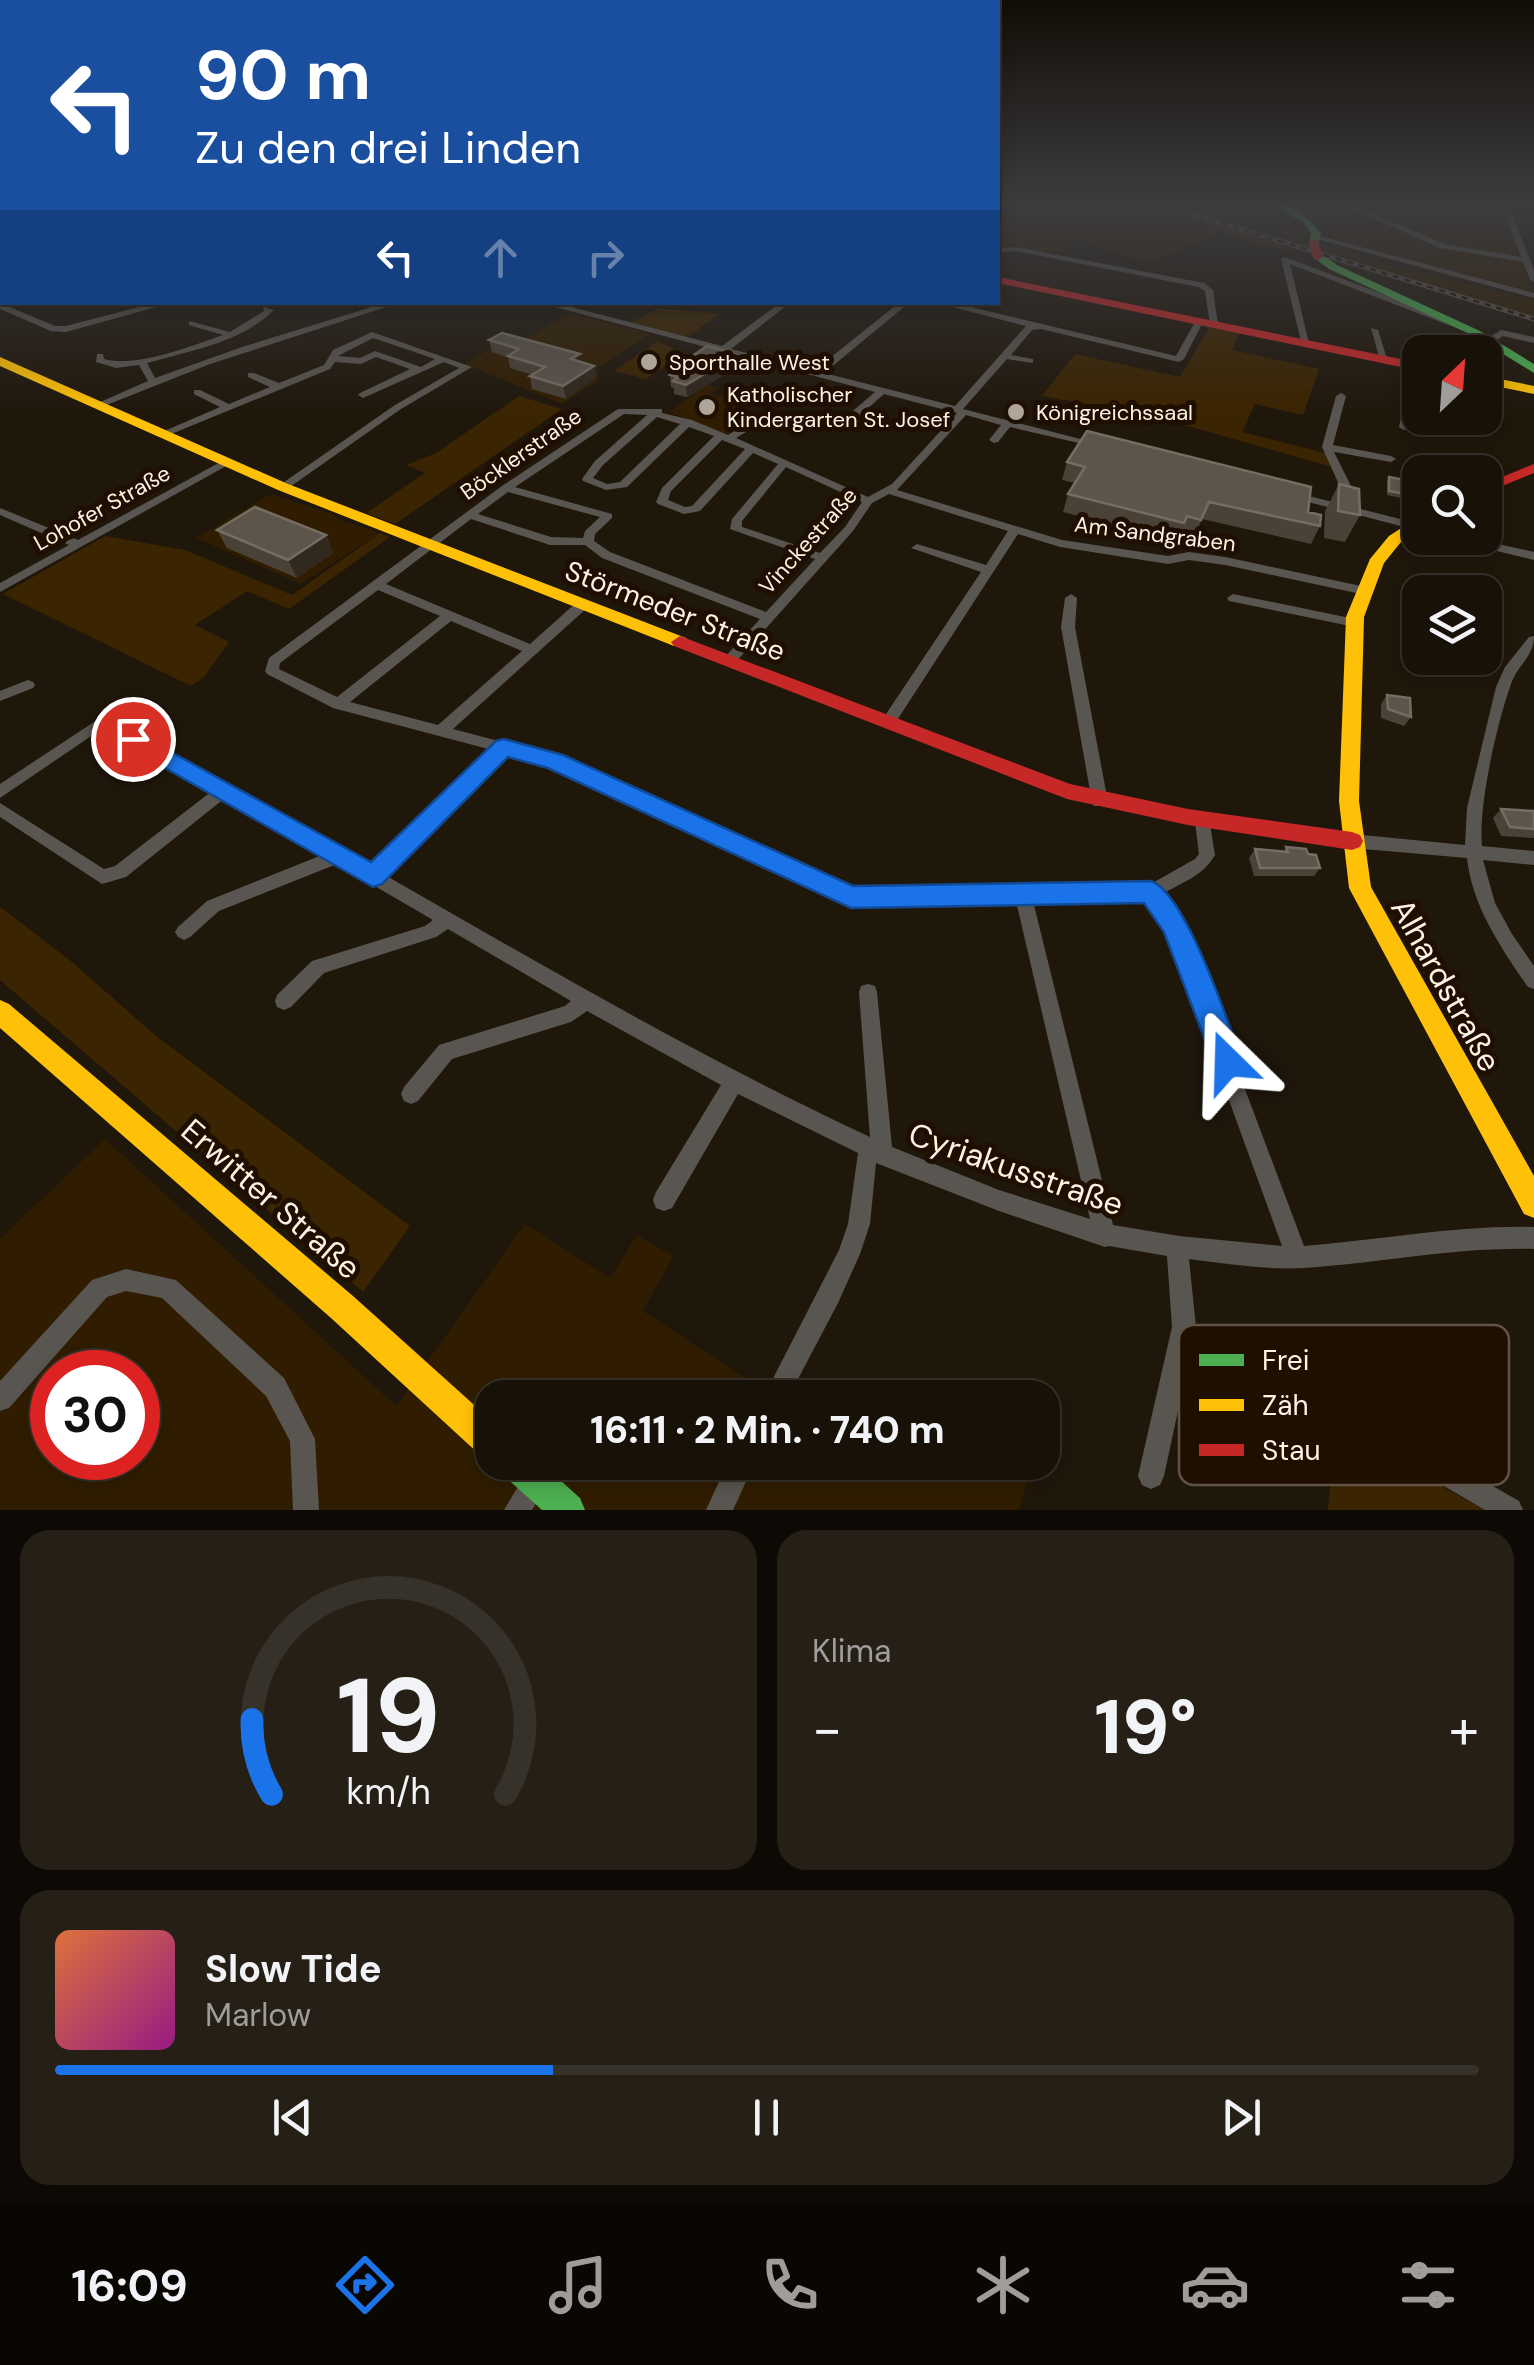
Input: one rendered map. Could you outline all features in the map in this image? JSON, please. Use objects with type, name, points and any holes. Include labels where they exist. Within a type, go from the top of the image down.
[{"type":"main road","points":[[1345,272],[1482,335]]},
{"type":"main road","points":[[1000,280],[1402,364]]},
{"type":"main road","points":[[1502,348],[1534,369]]},
{"type":"main road","name":"Störmeder Straße","points":[[0,362],[283,488],[887,724],[1100,802],[1203,822],[1352,841]]},
{"type":"main road","points":[[1502,383],[1534,390]]},
{"type":"main road","points":[[1502,482],[1534,468]]},
{"type":"main road","name":"Alhardstraße","points":[[1402,535],[1384,548],[1361,590],[1355,623],[1348,800],[1360,888],[1534,1204]]},
{"type":"main road","name":"Erwitter Straße","points":[[0,1012],[342,1307],[475,1428]]},
{"type":"main road","points":[[535,1482],[568,1510]]},
{"type":"street","points":[[948,305],[1178,359],[1207,323],[1207,287],[1140,272]]},
{"type":"street","points":[[1180,280],[1185,272]]},
{"type":"street","points":[[1287,272],[1305,343]]},
{"type":"street","points":[[1323,272],[1481,335]]},
{"type":"street","points":[[1433,272],[1534,296]]},
{"type":"street","points":[[7,305],[58,330],[159,305]]},
{"type":"street","points":[[131,305],[137,311]]},
{"type":"street","points":[[343,305],[348,315]]},
{"type":"street","points":[[96,406],[152,380],[386,305]]},
{"type":"street","points":[[552,305],[1103,447]]},
{"type":"street","points":[[724,350],[783,305]]},
{"type":"street","points":[[818,373],[902,305]]},
{"type":"street","points":[[100,356],[99,360],[116,365],[142,362],[252,326],[270,310],[266,309]]},
{"type":"street","points":[[192,323],[229,334]]},
{"type":"street","name":"Vinckestraße","points":[[729,661],[862,514],[868,501],[889,491],[1030,327],[1039,327]]},
{"type":"street","points":[[1374,330],[1386,360]]},
{"type":"street","points":[[1488,335],[1501,332],[1534,340]]},
{"type":"street","points":[[160,435],[331,363],[336,352],[372,334],[467,367],[283,488]]},
{"type":"street","points":[[304,358],[331,363],[361,361],[374,354],[422,370],[443,358]]},
{"type":"street","points":[[1004,356],[1030,362]]},
{"type":"street","points":[[142,362],[152,380]]},
{"type":"street","points":[[363,394],[417,368]]},
{"type":"street","points":[[251,375],[279,387]]},
{"type":"street","points":[[402,376],[432,387]]},
{"type":"street","points":[[844,424],[882,391]]},
{"type":"street","points":[[197,392],[228,407]]},
{"type":"street","points":[[1342,396],[1327,448],[1355,511]]},
{"type":"street","name":"Böcklerstraße","points":[[338,704],[289,682],[270,666],[469,515],[609,416],[642,408],[658,411]]},
{"type":"street","points":[[688,422],[623,485],[606,487],[587,479],[599,463],[658,411],[688,422],[868,501]]},
{"type":"street","points":[[750,450],[696,509],[684,511],[661,500],[686,468],[724,438],[762,418]]},
{"type":"street","points":[[994,440],[1008,423]]},
{"type":"street","points":[[1327,448],[1391,459]]},
{"type":"street","name":"Lohofer Straße","points":[[0,588],[224,463]]},
{"type":"street","points":[[784,464],[736,522],[736,529],[822,558]]},
{"type":"street","points":[[506,488],[608,516],[589,533],[588,542]]},
{"type":"street","points":[[1275,490],[1402,522]]},
{"type":"street","name":"Am Sandgraben","points":[[889,491],[1060,543],[1168,560],[1202,557],[1361,590]]},
{"type":"street","points":[[0,511],[78,544]]},
{"type":"street","points":[[469,515],[550,542],[588,542],[606,555],[766,617]]},
{"type":"street","points":[[887,724],[1015,530]]},
{"type":"street","points":[[918,548],[988,570]]},
{"type":"street","points":[[1502,548],[1534,556]]},
{"type":"street","points":[[378,584],[532,650]]},
{"type":"street","points":[[1071,598],[1068,627],[1100,802]]},
{"type":"street","points":[[1232,598],[1355,623]]},
{"type":"street","points":[[440,732],[582,605]]},
{"type":"street","points":[[338,704],[450,615]]},
{"type":"street","points":[[1534,640],[1516,662],[1503,688],[1473,811],[1470,852],[1488,908],[1526,960],[1534,981]]},
{"type":"street","points":[[1516,662],[1534,666]]},
{"type":"street","points":[[0,696],[28,684]]},
{"type":"street","points":[[338,704],[555,761],[838,894],[872,898],[1151,892],[1201,864],[1207,855],[1203,822]]},
{"type":"street","name":"Cyriakusstraße","points":[[0,792],[104,721],[222,792],[734,1081],[876,1152],[1022,1210],[1105,1236],[1177,1247],[1298,1257],[1534,1238]]},
{"type":"street","points":[[373,876],[504,747]]},
{"type":"street","points":[[0,809],[102,877],[120,872],[222,792]]},
{"type":"street","points":[[1352,841],[1534,858]]},
{"type":"street","points":[[184,932],[213,906],[338,856]]},
{"type":"street","points":[[1151,892],[1176,926],[1298,1257]]},
{"type":"street","points":[[1023,896],[1105,1236]]},
{"type":"street","points":[[284,1002],[318,967],[430,932],[447,919]]},
{"type":"street","points":[[784,1380],[854,1240],[862,1211],[864,1164],[876,1152],[868,992]]},
{"type":"street","points":[[410,1094],[446,1052],[571,1013],[587,999]]},
{"type":"street","points":[[664,1200],[734,1081]]},
{"type":"street","points":[[1177,1247],[1184,1325]]},
{"type":"street","points":[[0,1400],[100,1288],[126,1280],[168,1288],[275,1387],[302,1439],[306,1510]]},
{"type":"street","points":[[1151,1476],[1179,1350]]},
{"type":"street","points":[[719,1510],[733,1480]]},
{"type":"street","points":[[518,1510],[535,1482]]},
{"type":"street","points":[[1467,1485],[1510,1510]]},
{"type":"shaded area","points":[[1376,272],[1417,272],[1534,300],[1534,321]]},
{"type":"shaded area","points":[[1451,272],[1525,272],[1532,293]]},
{"type":"shaded area","points":[[659,308],[720,314],[687,337],[631,323]]},
{"type":"shaded area","points":[[570,313],[650,334],[598,368],[599,380],[562,404],[464,364],[503,342],[514,345]]},
{"type":"shaded area","points":[[1210,326],[1240,332],[1232,350],[1319,369],[1303,415],[1255,404],[1242,432],[1325,453],[1332,467],[1153,416],[1042,396],[1075,354],[1180,377]]},
{"type":"shaded area","name":"Sporthalle West","points":[[658,341],[683,353],[646,379],[614,371]]},
{"type":"shaded area","name":"Katholischer Kindergarten St. Josef","points":[[707,385],[718,388],[711,394],[744,403],[737,411],[757,416],[727,434],[669,412]]},
{"type":"shaded area","points":[[519,396],[562,409],[395,524],[366,513],[425,473],[406,465],[436,453]]},
{"type":"shaded area","points":[[271,494],[379,533],[301,584],[196,538]]},
{"type":"shaded area","points":[[380,533],[390,537],[289,609],[247,591],[195,625],[229,642],[204,677],[191,686],[3,594],[105,536],[185,550],[292,595]]},
{"type":"shaded area","points":[[0,907],[72,962],[156,1036],[410,1226],[363,1292],[0,980]]},
{"type":"shaded area","points":[[105,1139],[396,1406],[525,1224],[610,1278],[637,1235],[673,1256],[643,1311],[748,1380],[475,1380],[475,1480],[1028,1480],[1019,1510],[0,1510],[0,1239]]},
{"type":"shaded area","points":[[1330,1485],[1440,1485],[1485,1510],[1328,1510]]},
{"type":"building","points":[[502,333],[580,354],[571,359],[594,366],[563,386],[530,376],[545,367],[508,356],[519,349],[489,340]]},
{"type":"building","points":[[707,346],[727,351],[713,362],[721,364],[686,385],[673,381],[678,377],[670,375],[676,370],[673,369]]},
{"type":"building","points":[[1087,431],[1311,487],[1308,512],[1321,515],[1320,526],[1209,502],[1201,520],[1187,516],[1184,523],[1068,494],[1085,467],[1067,462]]},
{"type":"building","points":[[1389,477],[1402,479],[1402,493],[1389,491]]},
{"type":"building","points":[[1339,484],[1359,489],[1360,515],[1338,511]]},
{"type":"building","points":[[255,507],[326,535],[288,560],[217,530]]},
{"type":"building","points":[[1387,695],[1410,698],[1411,717],[1388,709]]},
{"type":"building","points":[[1501,809],[1534,811],[1534,829],[1510,827]]},
{"type":"building","points":[[1286,847],[1306,849],[1308,854],[1316,855],[1320,868],[1260,868],[1255,849],[1288,852]]},
{"type":"railway","points":[[1382,272],[1534,319]]},
{"type":"traffic: fast","points":[[1345,272],[1476,333],[1534,369]]},
{"type":"traffic: fast","points":[[534,1480],[568,1510]]},
{"type":"traffic: slow","points":[[0,361],[283,487],[680,642]]},
{"type":"traffic: slow","points":[[1502,383],[1534,390]]},
{"type":"traffic: slow","points":[[1402,534],[1376,562],[1355,617],[1349,801],[1360,888],[1534,1204]]},
{"type":"traffic: slow","points":[[0,1012],[342,1307],[475,1428]]},
{"type":"traffic: jam","points":[[1000,280],[1402,363]]},
{"type":"traffic: jam","points":[[1502,482],[1534,468]]},
{"type":"traffic: jam","points":[[680,642],[1067,791],[1188,817],[1352,841]]},
{"type":"place","name":"Sporthalle West","points":[[649,362]]},
{"type":"place","name":"Katholischer Kindergarten St. Josef","points":[[707,407]]},
{"type":"place","name":"Königreichssaal","points":[[1016,412]]},
{"type":"route","points":[[133,739],[373,876],[504,747],[555,761],[851,897],[1151,892],[1176,926],[1188,966],[1228,1062]]}]
